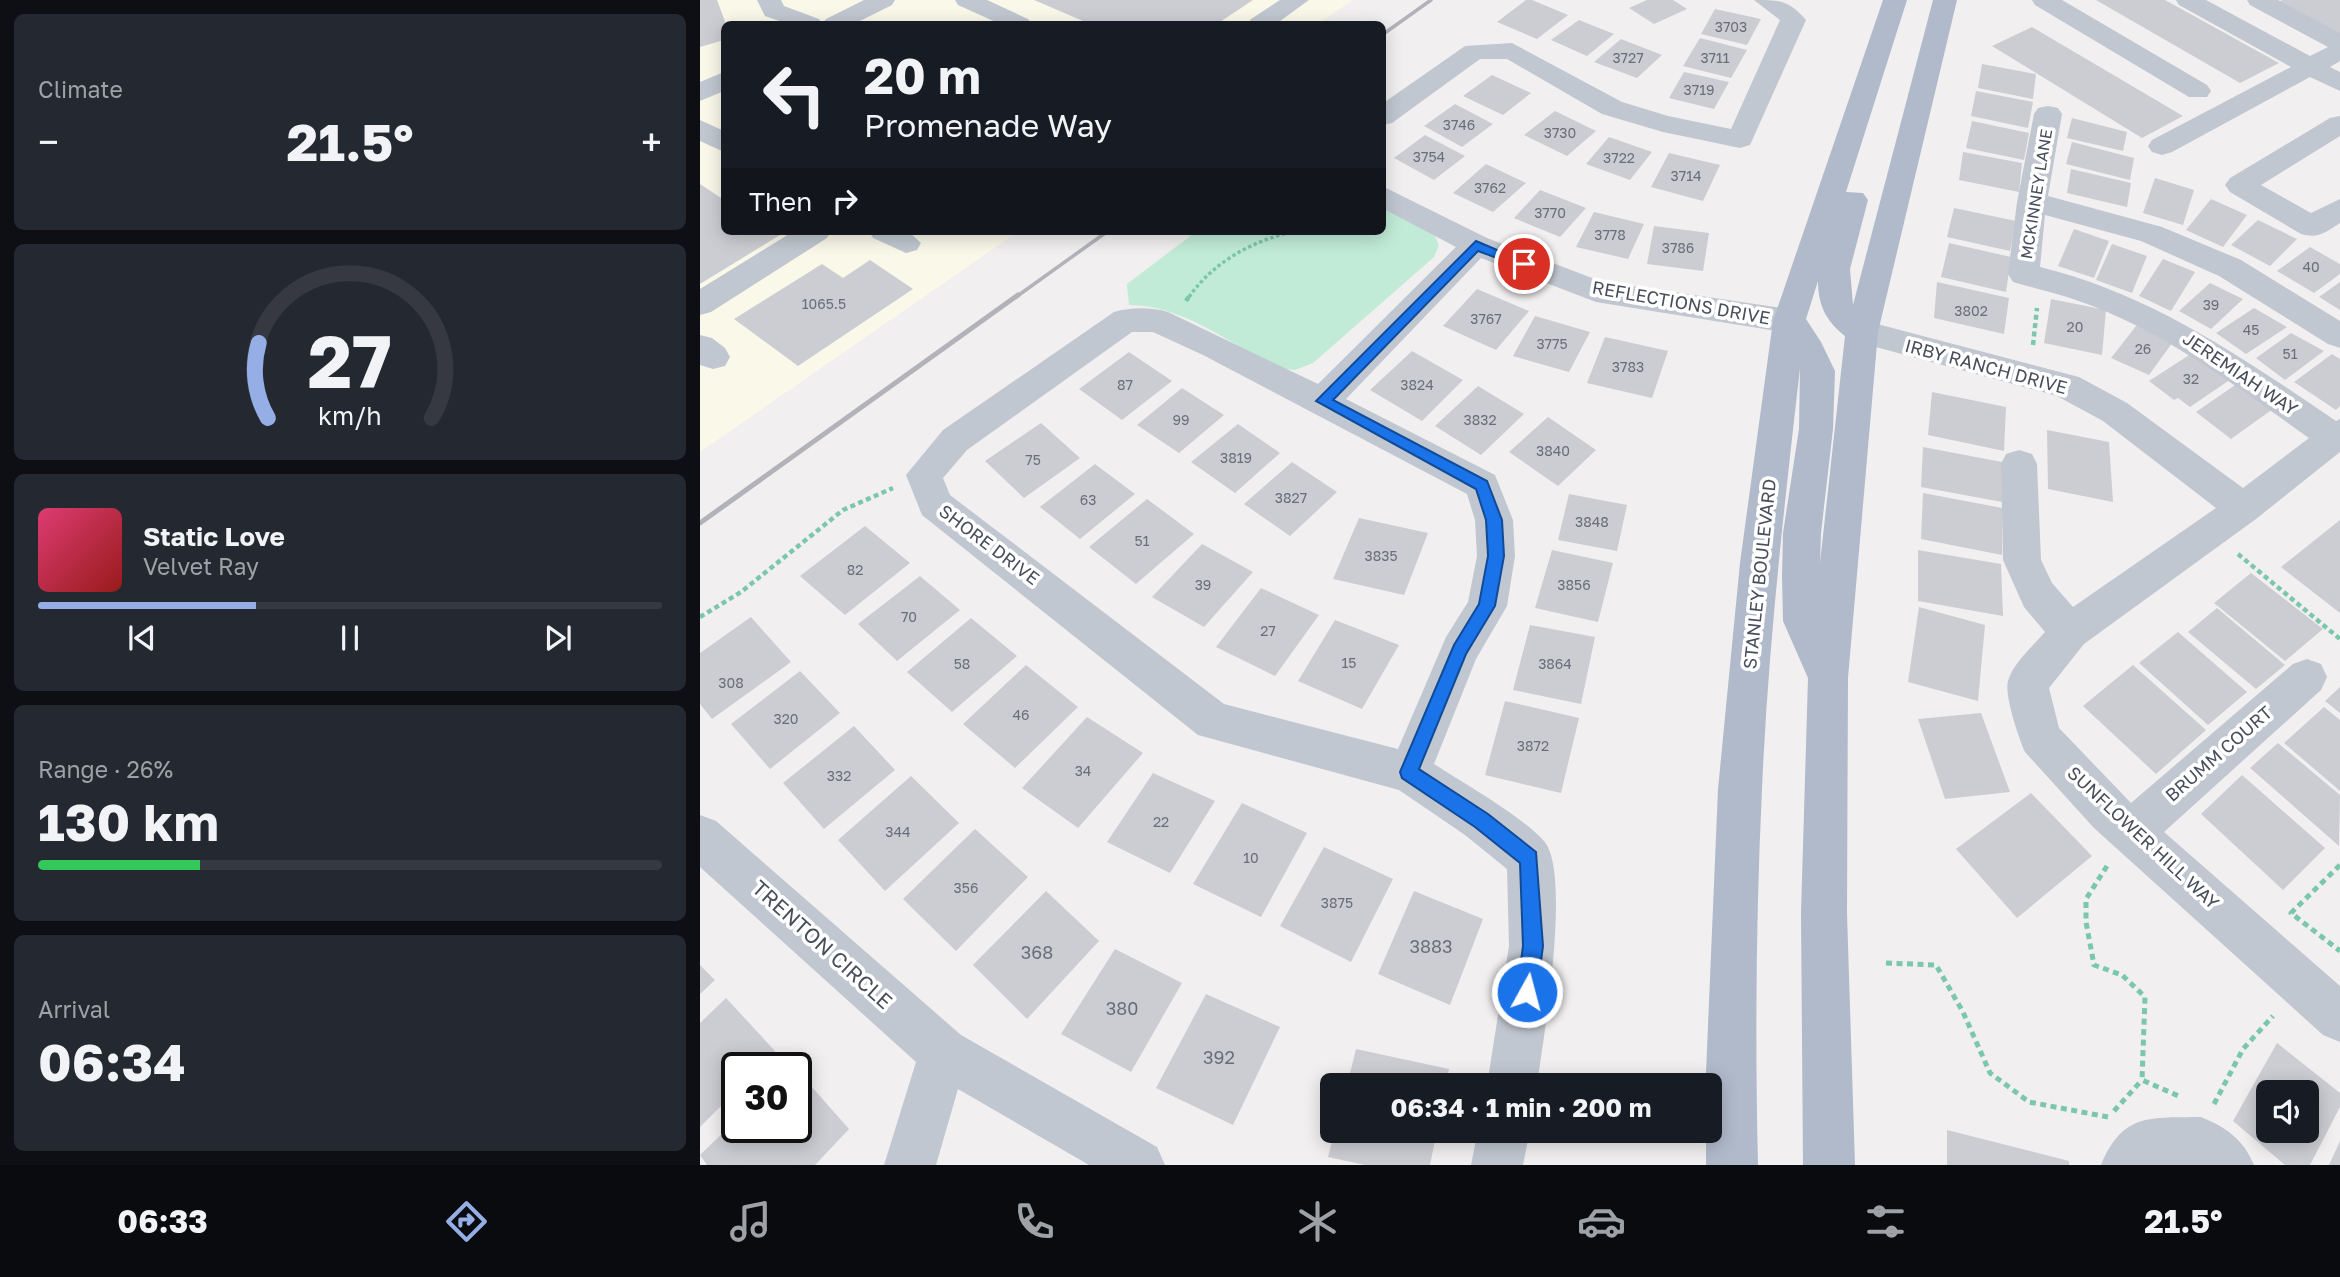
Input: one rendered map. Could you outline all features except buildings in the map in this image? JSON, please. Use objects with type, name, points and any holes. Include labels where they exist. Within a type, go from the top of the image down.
[{"type":"main road","name":"STANLEY BOULEVARD","points":[[1732,1165],[1731,1073],[1740,789],[1759,563],[1790,321],[1895,0]]},
{"type":"main road","points":[[1829,1165],[1824,914],[1828,678],[1862,332],[1945,0]]},
{"type":"main road","points":[[1861,99],[1866,123],[1862,164],[1835,273],[1834,292],[1839,311],[1862,332]]},
{"type":"main road","points":[[1790,321],[1805,342],[1818,370],[1815,429],[1802,533],[1801,576],[1803,621],[1828,678]]},
{"type":"street","points":[[769,0],[774,11],[802,21]]},
{"type":"street","points":[[841,21],[883,0]]},
{"type":"street","points":[[967,0],[1012,21]]},
{"type":"street","points":[[1265,21],[1297,0]]},
{"type":"street","points":[[1386,114],[1474,51],[1512,51],[1612,108],[1663,124],[1740,139],[1793,20],[1787,11],[1766,0]]},
{"type":"street","points":[[2044,0],[2197,91]]},
{"type":"street","points":[[2188,0],[2340,83]]},
{"type":"street","points":[[2259,0],[2340,43]]},
{"type":"street","points":[[858,13],[875,21]]},
{"type":"street","points":[[2162,146],[2340,51]]},
{"type":"street","points":[[700,93],[721,82]]},
{"type":"street","name":"MCKINNEY LANE","points":[[2033,275],[2032,202],[2049,114]]},
{"type":"street","points":[[2340,124],[2240,185],[2312,228],[2340,209]]},
{"type":"street","points":[[700,129],[721,141]]},
{"type":"street","name":"REFLECTIONS DRIVE","points":[[1386,197],[1476,246],[1596,291],[1790,321]]},
{"type":"street","points":[[2032,202],[2151,234],[2230,268],[2340,336]]},
{"type":"street","points":[[700,304],[810,235]]},
{"type":"street","points":[[1323,401],[1476,246]]},
{"type":"street","name":"JEREMIAH WAY","points":[[2033,275],[2057,281],[2184,335],[2337,435]]},
{"type":"street","points":[[924,475],[955,440],[1125,320],[1157,320],[1323,401],[1482,485],[1494,520],[1496,556],[1487,606],[1460,650],[1409,772]]},
{"type":"street","name":"IRBY RANCH DRIVE","points":[[1862,332],[2067,386],[2115,412],[2243,508]]},
{"type":"street","name":"SUNFLOWER HILL WAY","points":[[2337,435],[2243,508],[2070,632],[2027,684],[2040,738],[2132,832],[2340,1018]]},
{"type":"street","points":[[2019,464],[2022,560],[2038,595],[2070,632]]},
{"type":"street","name":"SHORE DRIVE","points":[[924,475],[935,504],[1213,720],[1409,772],[1481,820],[1529,858],[1533,946],[1514,1073]]},
{"type":"street","name":"BRUMM COURT","points":[[2132,832],[2307,677]]},
{"type":"street","name":"TRENTON CIRCLE","points":[[700,836],[943,1052],[1139,1165]]},
{"type":"street","points":[[910,1165],[943,1052]]},
{"type":"street","points":[[1497,1165],[1501,1143]]},
{"type":"street","points":[[2127,1165],[2145,1144],[2201,1143],[2228,1165]]},
{"type":"path","points":[[1171,326],[1190,294],[1220,265],[1275,235]]},
{"type":"path","points":[[2032,353],[2033,275]]},
{"type":"path","points":[[700,617],[741,592],[843,510],[924,475]]},
{"type":"path","points":[[2210,532],[2340,639]]},
{"type":"path","points":[[2340,865],[2291,913],[2340,951]]},
{"type":"path","points":[[1886,963],[1936,965],[1964,1012],[1990,1073],[2029,1102],[2108,1118],[2142,1080],[2145,997],[2122,975],[2094,965],[2086,922],[2086,899],[2107,866]]},
{"type":"path","points":[[2243,1049],[2281,1007]]},
{"type":"path","points":[[2142,1080],[2188,1100]]},
{"type":"shaded area","points":[[700,0],[1353,0],[1322,21],[721,21],[721,235],[1013,235],[700,452]]},
{"type":"green space","points":[[1386,208],[1434,234],[1439,245],[1434,257],[1313,363],[1295,370],[1277,368],[1206,328],[1168,311],[1129,305],[1127,284],[1192,235],[1386,235]]},
{"type":"railway","points":[[1386,32],[1431,0]]},
{"type":"railway","points":[[1016,297],[1102,235]]},
{"type":"railway","points":[[700,523],[1018,295]]},
{"type":"route","points":[[1524,264],[1476,246],[1323,401],[1482,485],[1494,520],[1496,556],[1487,606],[1460,650],[1409,772],[1481,820],[1529,858],[1533,946],[1527,992]]}]
